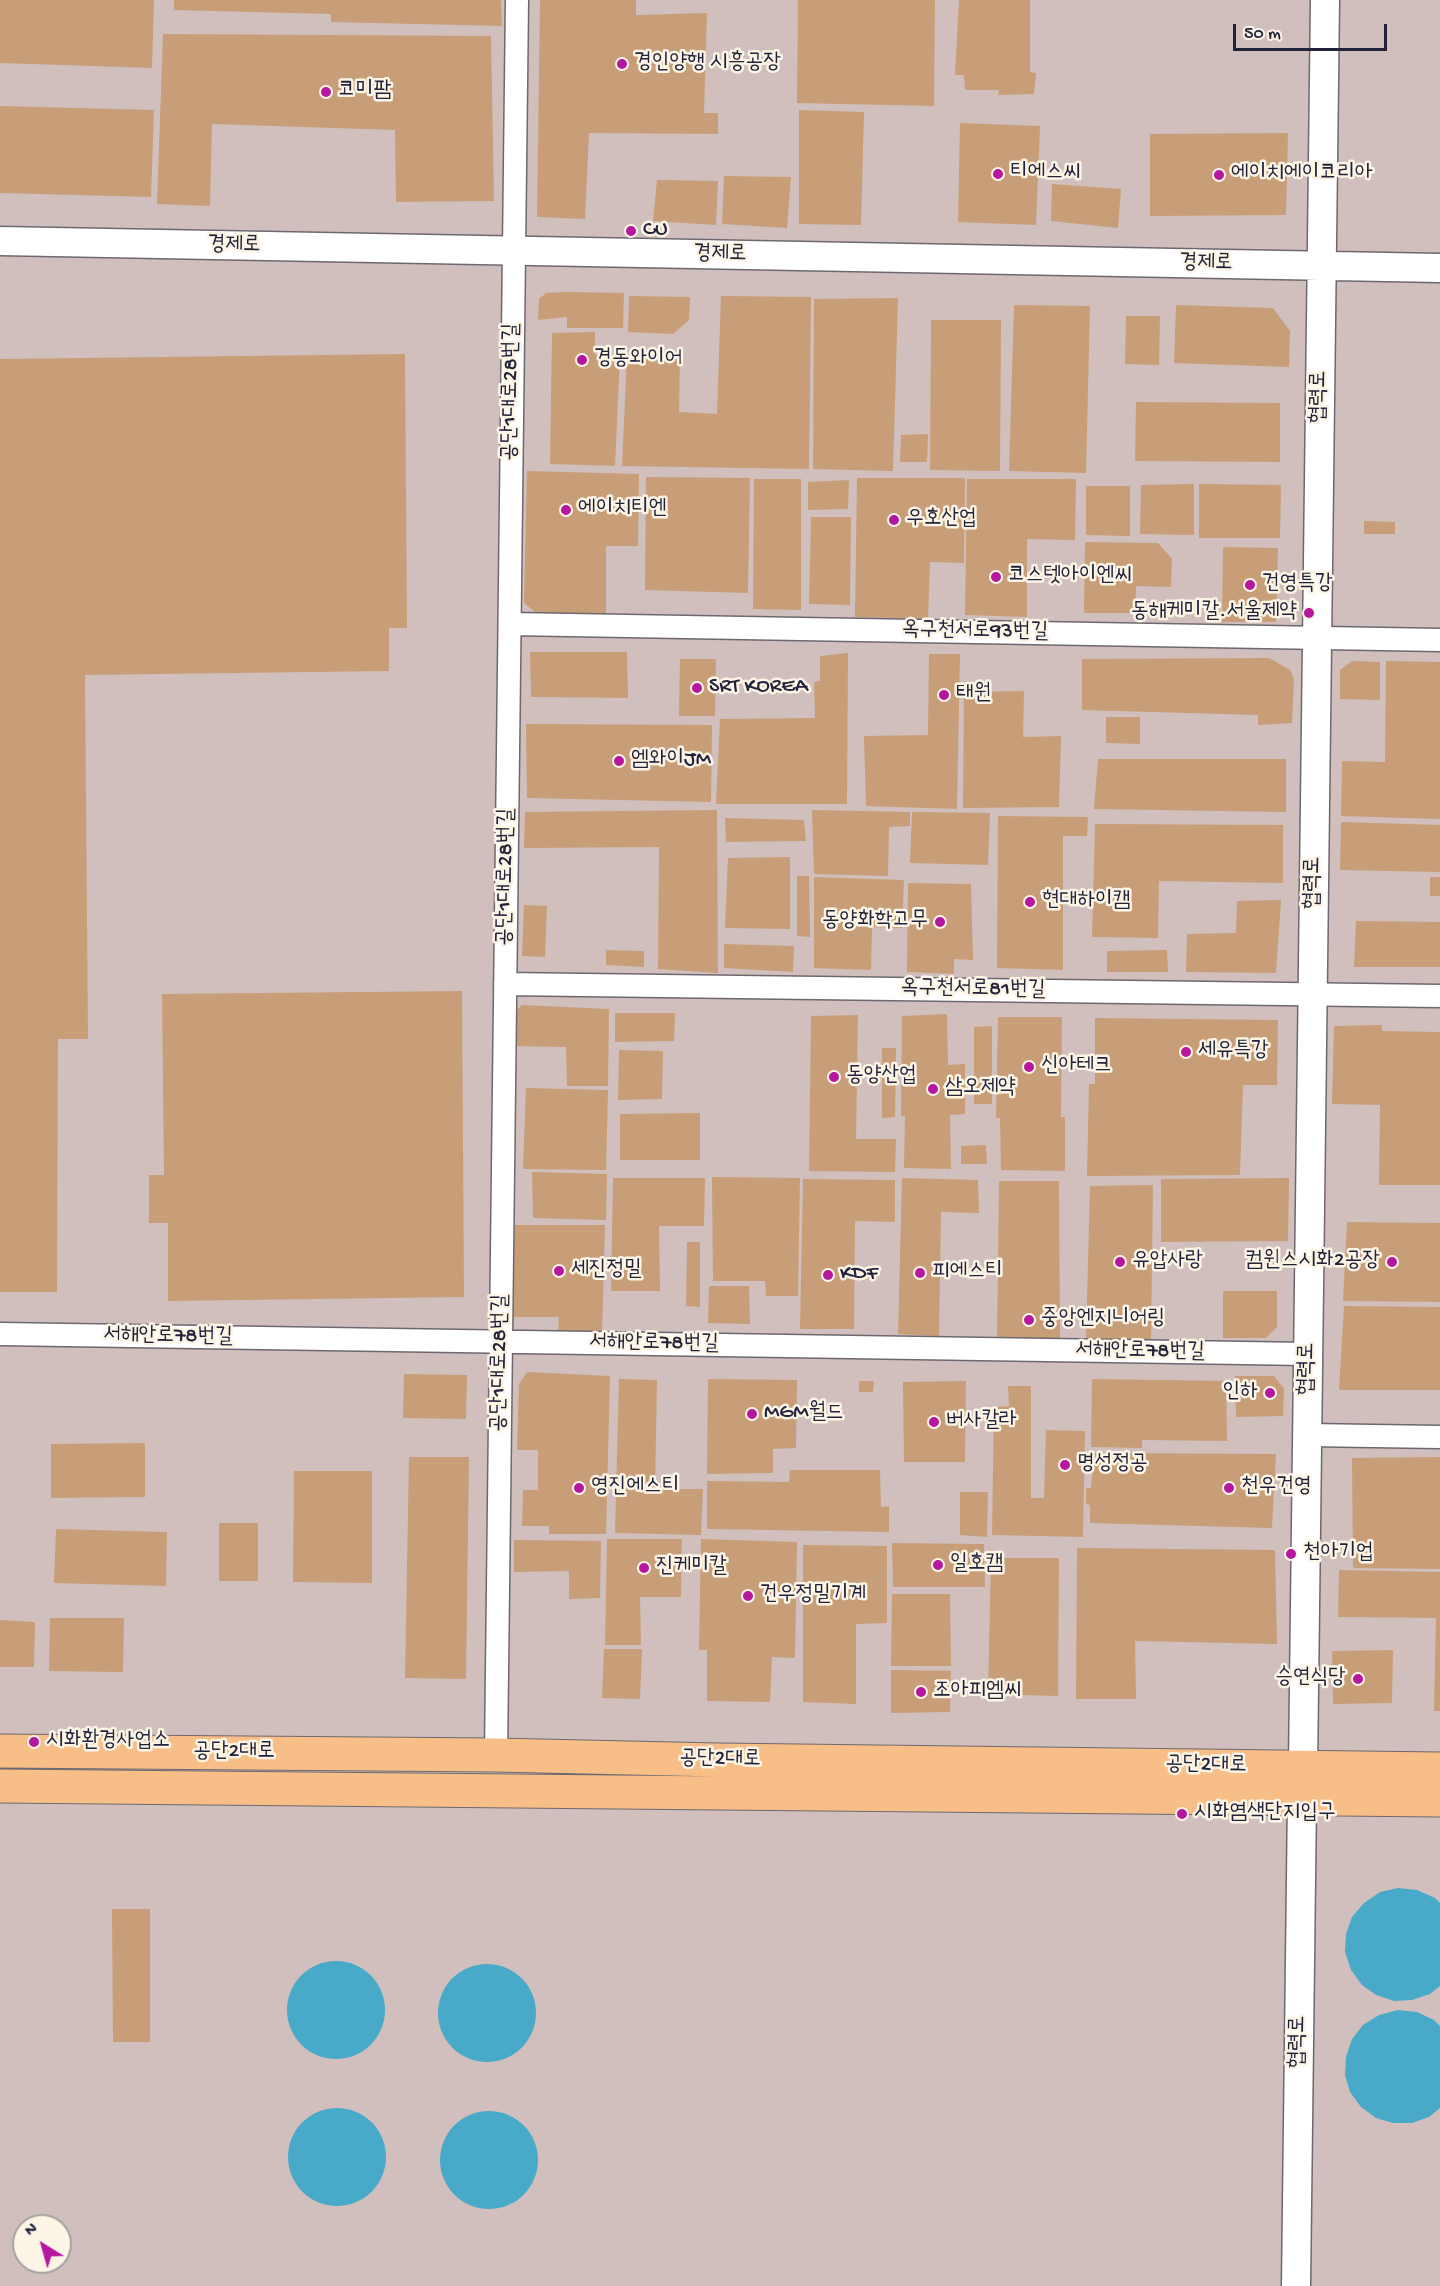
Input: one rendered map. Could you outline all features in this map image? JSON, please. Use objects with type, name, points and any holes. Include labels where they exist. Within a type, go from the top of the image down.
[{"type":"main road","name":"공단2대로","points":[[0,1751],[496,1755],[718,1760],[1303,1783],[1440,1800]]},
{"type":"main road","points":[[496,1755],[496,1790]]},
{"type":"main road","name":"공단2대로","points":[[0,1786],[496,1790],[1303,1783],[1440,1769]]},
{"type":"street","name":"공단1대로28번길","points":[[496,1755],[517,0]]},
{"type":"street","name":"협력로","points":[[1296,2286],[1325,0]]},
{"type":"street","name":"경제로","points":[[0,241],[1440,268]]},
{"type":"street","name":"옥구천서로93번길","points":[[510,624],[1440,640]]},
{"type":"street","name":"옥구천서로81번길","points":[[506,984],[1440,996]]},
{"type":"street","name":"서해안로78번길","points":[[0,1334],[1308,1354]]},
{"type":"street","points":[[1307,1435],[1440,1437]]},
{"type":"shaded area","points":[[0,0],[1440,0],[1440,2286],[0,2286]]},
{"type":"water","points":[[1398,1888],[1417,1890],[1435,1898],[1440,1903],[1440,1986],[1430,1994],[1412,2000],[1394,2001],[1376,1995],[1362,1985],[1351,1970],[1345,1952],[1346,1934],[1352,1917],[1364,1903],[1380,1892]]},
{"type":"water","points":[[336,1961],[355,1964],[371,1975],[382,1991],[385,2010],[382,2029],[371,2045],[355,2056],[336,2059],[317,2056],[301,2045],[290,2029],[287,2010],[290,1991],[301,1975],[317,1964]]},
{"type":"water","points":[[487,1964],[506,1967],[522,1978],[533,1994],[536,2013],[533,2032],[522,2048],[506,2059],[487,2062],[468,2059],[452,2048],[441,2032],[438,2013],[441,1994],[452,1978],[468,1967]]},
{"type":"water","points":[[1398,2010],[1417,2012],[1434,2020],[1440,2026],[1440,2108],[1429,2117],[1412,2123],[1393,2123],[1376,2118],[1361,2107],[1350,2092],[1345,2075],[1346,2057],[1352,2039],[1363,2025],[1379,2015]]},
{"type":"water","points":[[337,2108],[356,2111],[372,2122],[383,2138],[386,2157],[383,2176],[372,2192],[356,2203],[337,2206],[318,2203],[302,2192],[291,2176],[288,2157],[291,2138],[302,2122],[318,2111]]},
{"type":"water","points":[[489,2111],[508,2114],[524,2125],[535,2141],[538,2160],[535,2179],[524,2195],[508,2206],[489,2209],[470,2206],[454,2195],[443,2179],[440,2160],[443,2141],[454,2125],[470,2114]]},
{"type":"building","points":[[0,0],[154,0],[152,68],[0,63]]},
{"type":"building","points":[[174,0],[501,0],[502,26],[331,22],[331,14],[174,10]]},
{"type":"building","name":"경인양행 시흥공장","points":[[540,0],[636,0],[636,15],[707,13],[704,113],[718,113],[718,134],[589,133],[585,219],[537,217]]},
{"type":"building","points":[[798,0],[935,0],[934,106],[797,103]]},
{"type":"building","points":[[959,0],[1030,0],[1030,72],[1036,73],[1034,94],[998,95],[999,90],[965,90],[964,75],[955,75]]},
{"type":"building","name":"코미팜","points":[[163,34],[491,36],[494,201],[396,202],[395,130],[212,124],[210,206],[157,204]]},
{"type":"building","points":[[0,106],[154,110],[151,197],[0,193]]},
{"type":"building","points":[[799,110],[864,112],[861,225],[799,224]]},
{"type":"building","name":"티에스씨","points":[[960,123],[1040,126],[1036,225],[958,222]]},
{"type":"building","name":"에이치에이코리아","points":[[1288,133],[1286,215],[1150,216],[1150,134]]},
{"type":"building","points":[[724,176],[791,177],[787,228],[722,224]]},
{"type":"building","points":[[657,180],[718,181],[716,225],[653,221]]},
{"type":"building","points":[[1052,184],[1121,189],[1118,228],[1051,221]]},
{"type":"building","points":[[546,293],[624,293],[623,328],[567,328],[567,317],[538,320],[539,299]]},
{"type":"building","points":[[629,296],[690,297],[689,320],[673,334],[628,332]]},
{"type":"building","points":[[721,296],[811,297],[809,469],[622,466],[627,357],[680,357],[679,412],[717,414]]},
{"type":"building","points":[[898,298],[893,471],[813,469],[814,299]]},
{"type":"building","points":[[1014,305],[1090,306],[1086,473],[1009,471]]},
{"type":"building","points":[[1176,305],[1273,308],[1290,331],[1289,367],[1174,363]]},
{"type":"building","points":[[1126,316],[1160,316],[1159,365],[1125,364]]},
{"type":"building","points":[[931,320],[1001,320],[1000,471],[930,470]]},
{"type":"building","points":[[595,332],[595,355],[620,355],[615,466],[550,464],[552,333]]},
{"type":"building","points":[[405,354],[407,628],[389,628],[389,671],[85,675],[88,1039],[58,1039],[57,1292],[0,1292],[0,359]]},
{"type":"building","points":[[1136,402],[1280,403],[1280,462],[1135,461]]},
{"type":"building","points":[[928,434],[927,462],[900,462],[901,435]]},
{"type":"building","name":"에이치티엔","points":[[527,471],[639,474],[638,546],[606,546],[606,617],[540,616],[524,603]]},
{"type":"building","points":[[646,477],[750,478],[748,593],[645,590]]},
{"type":"building","name":"우호산업","points":[[857,478],[965,478],[964,563],[930,562],[928,619],[855,617]]},
{"type":"building","points":[[754,479],[801,479],[801,610],[753,609]]},
{"type":"building","name":"코스텟아이엔씨","points":[[967,479],[1076,479],[1075,540],[1027,539],[1027,617],[965,615]]},
{"type":"building","points":[[849,480],[848,509],[808,510],[808,482]]},
{"type":"building","points":[[1194,484],[1194,535],[1140,534],[1141,485]]},
{"type":"building","points":[[1199,484],[1281,485],[1280,538],[1199,538]]},
{"type":"building","points":[[1086,486],[1130,486],[1130,536],[1086,535]]},
{"type":"building","points":[[811,517],[851,517],[850,605],[809,604]]},
{"type":"building","points":[[1364,521],[1395,522],[1395,534],[1364,534]]},
{"type":"building","points":[[1085,542],[1158,543],[1172,559],[1171,587],[1136,586],[1135,613],[1084,613]]},
{"type":"building","name":"건영특강","points":[[1223,547],[1278,548],[1276,622],[1222,622]]},
{"type":"building","points":[[530,652],[627,652],[628,698],[531,697]]},
{"type":"building","points":[[848,653],[847,804],[716,804],[720,719],[815,718],[814,682],[820,681],[820,656]]},
{"type":"building","name":"태원","points":[[929,654],[960,654],[957,809],[866,806],[864,736],[928,735]]},
{"type":"building","points":[[1269,658],[1290,670],[1294,679],[1292,723],[1258,725],[1258,715],[1082,710],[1082,659]]},
{"type":"building","name":"SRT KOREA","points":[[680,659],[716,659],[715,716],[679,716]]},
{"type":"building","points":[[1352,661],[1380,662],[1380,700],[1340,699],[1340,670]]},
{"type":"building","points":[[1386,661],[1440,662],[1440,819],[1341,816],[1342,761],[1385,762]]},
{"type":"building","points":[[1024,691],[1023,737],[1061,736],[1059,807],[963,808],[964,692]]},
{"type":"building","points":[[1106,717],[1140,717],[1140,744],[1106,743]]},
{"type":"building","name":"엠와이JM","points":[[526,724],[712,725],[711,802],[527,798]]},
{"type":"building","points":[[1098,759],[1286,759],[1286,812],[1094,809]]},
{"type":"building","points":[[717,810],[718,973],[658,969],[659,847],[524,848],[525,812]]},
{"type":"building","points":[[812,810],[910,812],[910,826],[889,827],[888,876],[814,874]]},
{"type":"building","points":[[912,812],[990,813],[988,865],[910,863]]},
{"type":"building","name":"현대하이캠","points":[[998,816],[1088,817],[1087,836],[1063,836],[1063,970],[997,968]]},
{"type":"building","points":[[725,818],[804,820],[806,841],[726,842]]},
{"type":"building","points":[[1341,822],[1440,825],[1440,872],[1340,870]]},
{"type":"building","points":[[1095,824],[1283,825],[1283,883],[1159,881],[1158,938],[1092,937]]},
{"type":"building","points":[[790,857],[790,929],[725,928],[728,858]]},
{"type":"building","points":[[797,876],[809,876],[810,937],[797,936]]},
{"type":"building","points":[[814,877],[904,880],[902,928],[872,927],[871,970],[814,968]]},
{"type":"building","points":[[1430,877],[1440,877],[1440,896],[1430,896]]},
{"type":"building","name":"동양화학고무","points":[[908,883],[971,884],[973,960],[954,959],[954,974],[907,972]]},
{"type":"building","points":[[1281,900],[1276,973],[1186,972],[1187,934],[1236,933],[1237,901]]},
{"type":"building","points":[[524,905],[547,906],[545,957],[522,956]]},
{"type":"building","points":[[1356,921],[1440,922],[1440,967],[1354,967]]},
{"type":"building","points":[[724,944],[794,946],[793,972],[724,968]]},
{"type":"building","points":[[606,950],[644,951],[644,967],[606,965]]},
{"type":"building","points":[[1167,950],[1168,972],[1107,972],[1107,951]]},
{"type":"building","points":[[462,991],[464,1297],[168,1301],[168,1223],[149,1223],[149,1175],[164,1175],[162,994]]},
{"type":"building","points":[[522,1005],[609,1009],[608,1086],[567,1086],[566,1047],[512,1046],[513,1013]]},
{"type":"building","points":[[615,1013],[675,1013],[674,1041],[615,1042]]},
{"type":"building","name":"삼오제약","points":[[947,1014],[948,1065],[965,1064],[965,1114],[950,1115],[951,1169],[904,1168],[905,1116],[901,1116],[902,1016]]},
{"type":"building","name":"동양산업","points":[[858,1015],[856,1139],[896,1139],[895,1172],[809,1171],[811,1016]]},
{"type":"building","name":"신아테크","points":[[998,1017],[1062,1017],[1061,1117],[1065,1117],[1065,1171],[1001,1170],[1000,1118],[996,1118]]},
{"type":"building","points":[[1095,1018],[1278,1020],[1277,1085],[1243,1085],[1240,1175],[1087,1176],[1089,1084],[1095,1084]]},
{"type":"building","points":[[1382,1025],[1382,1031],[1440,1032],[1440,1185],[1379,1185],[1380,1105],[1332,1104],[1334,1026]]},
{"type":"building","points":[[992,1026],[992,1104],[974,1104],[974,1027]]},
{"type":"building","points":[[882,1048],[896,1048],[895,1117],[882,1118]]},
{"type":"building","points":[[619,1050],[663,1051],[662,1099],[618,1100]]},
{"type":"building","points":[[526,1088],[608,1090],[606,1170],[523,1169]]},
{"type":"building","points":[[700,1113],[700,1160],[620,1160],[620,1114]]},
{"type":"building","points":[[986,1145],[987,1164],[961,1164],[961,1146]]},
{"type":"building","points":[[532,1172],[607,1174],[606,1220],[533,1218]]},
{"type":"building","points":[[712,1177],[800,1178],[798,1296],[766,1296],[765,1281],[713,1281]]},
{"type":"building","points":[[613,1178],[705,1178],[704,1226],[659,1226],[660,1291],[611,1291]]},
{"type":"building","name":"피에스티","points":[[902,1178],[978,1180],[979,1213],[941,1212],[939,1336],[898,1334]]},
{"type":"building","points":[[1289,1178],[1288,1241],[1161,1242],[1161,1179]]},
{"type":"building","name":"KDF","points":[[803,1179],[895,1180],[895,1222],[855,1221],[854,1329],[800,1329]]},
{"type":"building","points":[[999,1181],[1059,1181],[1060,1340],[997,1340]]},
{"type":"building","name":"유압사랑","points":[[1153,1185],[1151,1341],[1086,1338],[1090,1186]]},
{"type":"building","name":"컴윈스시화2공장","points":[[1347,1222],[1440,1223],[1440,1302],[1343,1301]]},
{"type":"building","name":"세진정밀","points":[[514,1225],[605,1225],[602,1333],[558,1332],[559,1317],[512,1317]]},
{"type":"building","points":[[687,1242],[700,1242],[700,1307],[686,1306]]},
{"type":"building","points":[[709,1286],[749,1286],[750,1324],[708,1323]]},
{"type":"building","points":[[1223,1291],[1277,1291],[1277,1327],[1266,1338],[1223,1338]]},
{"type":"building","points":[[1344,1306],[1440,1307],[1440,1390],[1339,1390]]},
{"type":"building","name":"영진에스티","points":[[527,1372],[610,1376],[606,1534],[549,1534],[549,1526],[522,1526],[523,1490],[538,1490],[538,1450],[517,1450],[519,1384]]},
{"type":"building","points":[[404,1374],[467,1375],[466,1419],[403,1418]]},
{"type":"building","points":[[1235,1376],[1274,1376],[1284,1389],[1283,1416],[1236,1417]]},
{"type":"building","points":[[619,1379],[657,1380],[655,1489],[703,1489],[701,1535],[615,1533]]},
{"type":"building","name":"MGM월드","points":[[708,1379],[797,1380],[796,1448],[773,1449],[773,1473],[707,1474]]},
{"type":"building","points":[[1092,1379],[1226,1381],[1227,1441],[1142,1440],[1142,1448],[1091,1447]]},
{"type":"building","points":[[859,1381],[874,1381],[873,1392],[859,1392]]},
{"type":"building","name":"버사칼라","points":[[966,1381],[965,1462],[904,1462],[903,1382]]},
{"type":"building","name":"명성정공","points":[[1008,1386],[1031,1386],[1031,1498],[1044,1498],[1046,1430],[1085,1431],[1083,1537],[992,1535],[994,1407],[1009,1406]]},
{"type":"building","points":[[145,1443],[145,1497],[51,1498],[51,1444]]},
{"type":"building","points":[[1094,1453],[1276,1454],[1272,1528],[1090,1523],[1090,1505],[1086,1504],[1086,1488],[1091,1488]]},
{"type":"building","points":[[409,1457],[469,1457],[466,1679],[405,1678]]},
{"type":"building","points":[[1440,1457],[1440,1569],[1353,1568],[1352,1458]]},
{"type":"building","points":[[790,1470],[880,1470],[881,1507],[889,1506],[889,1532],[707,1529],[707,1481],[789,1482]]},
{"type":"building","points":[[294,1471],[372,1471],[372,1583],[293,1582]]},
{"type":"building","points":[[960,1492],[988,1492],[987,1537],[960,1535]]},
{"type":"building","points":[[219,1523],[258,1523],[258,1581],[219,1581]]},
{"type":"building","points":[[56,1529],[167,1532],[166,1586],[54,1583]]},
{"type":"building","name":"진케미칼","points":[[607,1539],[682,1539],[681,1597],[640,1597],[641,1645],[605,1645]]},
{"type":"building","name":"건우정밀기계","points":[[701,1539],[797,1542],[795,1658],[772,1657],[770,1702],[707,1701],[707,1650],[699,1650]]},
{"type":"building","points":[[514,1540],[601,1541],[600,1598],[569,1599],[569,1571],[514,1572]]},
{"type":"building","name":"일호캠","points":[[892,1543],[984,1544],[985,1587],[893,1587]]},
{"type":"building","points":[[803,1545],[887,1546],[887,1623],[856,1624],[856,1704],[803,1702]]},
{"type":"building","points":[[1077,1548],[1275,1550],[1277,1644],[1135,1641],[1136,1699],[1076,1699]]},
{"type":"building","points":[[991,1558],[1059,1558],[1058,1696],[988,1694]]},
{"type":"building","points":[[1339,1570],[1440,1572],[1440,1711],[1434,1711],[1436,1618],[1338,1617]]},
{"type":"building","points":[[892,1594],[950,1594],[951,1666],[891,1666]]},
{"type":"building","points":[[50,1618],[124,1618],[123,1672],[49,1671]]},
{"type":"building","points":[[0,1620],[35,1622],[34,1667],[0,1667]]},
{"type":"building","points":[[604,1649],[642,1649],[640,1699],[602,1698]]},
{"type":"building","points":[[1393,1650],[1392,1703],[1333,1704],[1332,1651]]},
{"type":"building","name":"조아피엠씨","points":[[891,1670],[951,1671],[950,1712],[891,1713]]},
{"type":"building","points":[[112,1909],[150,1909],[150,2042],[113,2042]]},
{"type":"place","name":"경인양행 시흥공장","points":[[622,64]]},
{"type":"place","name":"코미팜","points":[[326,92]]},
{"type":"place","name":"티에스씨","points":[[998,174]]},
{"type":"place","name":"에이치에이코리아","points":[[1219,175]]},
{"type":"place","name":"CU","points":[[631,231]]},
{"type":"place","name":"경동와이어","points":[[582,360]]},
{"type":"place","name":"에이치티엔","points":[[566,510]]},
{"type":"place","name":"우호산업","points":[[894,520]]},
{"type":"place","name":"코스텟아이엔씨","points":[[996,577]]},
{"type":"place","name":"건영특강","points":[[1250,585]]},
{"type":"place","name":"동해케미칼.서울제약","points":[[1309,613]]},
{"type":"place","name":"SRT KOREA","points":[[697,688]]},
{"type":"place","name":"태원","points":[[944,695]]},
{"type":"place","name":"엠와이JM","points":[[619,761]]},
{"type":"place","name":"현대하이캠","points":[[1030,902]]},
{"type":"place","name":"동양화학고무","points":[[940,922]]},
{"type":"place","name":"세유특강","points":[[1186,1052]]},
{"type":"place","name":"신아테크","points":[[1029,1067]]},
{"type":"place","name":"동양산업","points":[[834,1077]]},
{"type":"place","name":"삼오제약","points":[[933,1089]]},
{"type":"place","name":"유압사랑","points":[[1120,1262]]},
{"type":"place","name":"컴윈스시화2공장","points":[[1392,1262]]},
{"type":"place","name":"세진정밀","points":[[559,1271]]},
{"type":"place","name":"피에스티","points":[[920,1273]]},
{"type":"place","name":"KDF","points":[[828,1275]]},
{"type":"place","name":"중앙엔지니어링","points":[[1029,1320]]},
{"type":"place","name":"인하","points":[[1270,1393]]},
{"type":"place","name":"MGM월드","points":[[752,1414]]},
{"type":"place","name":"버사칼라","points":[[934,1422]]},
{"type":"place","name":"명성정공","points":[[1065,1465]]},
{"type":"place","name":"영진에스티","points":[[579,1488]]},
{"type":"place","name":"천우건영","points":[[1229,1488]]},
{"type":"place","name":"천아기업","points":[[1291,1554]]},
{"type":"place","name":"일호캠","points":[[938,1565]]},
{"type":"place","name":"진케미칼","points":[[644,1568]]},
{"type":"place","name":"건우정밀기계","points":[[748,1596]]},
{"type":"place","name":"승연식당","points":[[1358,1679]]},
{"type":"place","name":"조아피엠씨","points":[[921,1692]]},
{"type":"place","name":"시화환경사업소","points":[[34,1742]]},
{"type":"place","name":"시화염색단지입구","points":[[1182,1814]]}]
